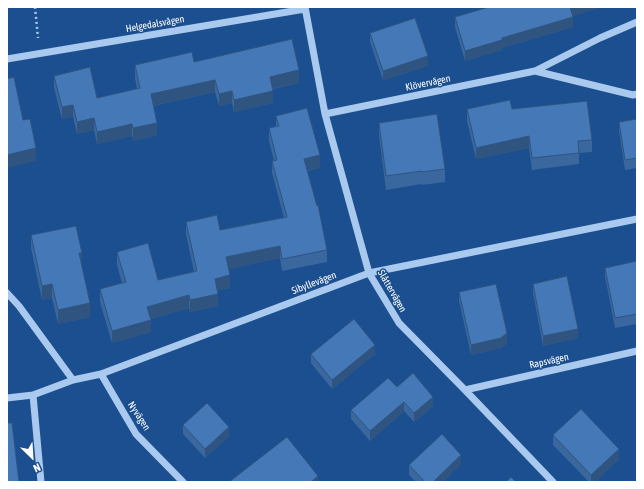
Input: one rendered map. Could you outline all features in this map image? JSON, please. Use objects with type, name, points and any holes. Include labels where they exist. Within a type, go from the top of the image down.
[{"type":"street","name":"Helgedalsvägen","points":[[7,59],[305,8]]},
{"type":"street","name":"Slåttervägen","points":[[305,8],[325,114],[369,273],[399,323],[553,482]]},
{"type":"street","name":"Klövervägen","points":[[325,114],[535,71],[600,38],[637,22]]},
{"type":"street","name":"Klövervägen","points":[[535,71],[633,95],[637,94]]},
{"type":"street","name":"Sibyllevägen","points":[[7,398],[33,395],[73,380],[101,374],[369,273],[637,219]]},
{"type":"street","points":[[7,292],[19,306],[73,380]]},
{"type":"street","name":"Rapsvägen","points":[[465,390],[637,351]]},
{"type":"street","name":"Nyvägen","points":[[101,374],[136,434],[183,482]]},
{"type":"street","points":[[33,395],[41,482]]},
{"type":"path","points":[[35,7],[40,53]]},
{"type":"building","points":[[489,7],[570,7],[573,17],[502,38],[502,40],[465,51],[455,17]]},
{"type":"building","points":[[415,18],[428,56],[383,71],[370,33]]},
{"type":"building","points":[[292,39],[299,70],[270,77],[273,91],[234,100],[232,91],[219,94],[215,80],[151,94],[157,123],[133,128],[132,124],[97,132],[94,118],[77,122],[73,105],[62,107],[54,76],[90,67],[97,98],[140,88],[135,65],[192,52],[194,62]]},
{"type":"building","points":[[14,77],[23,120],[30,119],[36,148],[7,155],[7,79]]},
{"type":"building","points":[[510,100],[512,109],[587,101],[592,140],[578,141],[579,153],[532,158],[529,136],[476,148],[467,109]]},
{"type":"building","points":[[307,108],[320,155],[304,159],[317,206],[318,205],[327,250],[282,259],[280,246],[226,257],[230,275],[215,279],[218,294],[190,300],[189,295],[147,307],[151,320],[112,331],[100,289],[126,282],[117,252],[148,243],[158,280],[197,271],[186,222],[217,215],[220,230],[287,217],[272,161],[277,160],[269,128],[279,126],[276,116]]},
{"type":"building","points":[[437,114],[445,169],[386,176],[379,123]]},
{"type":"building","points":[[637,119],[637,158],[625,160],[619,122]]},
{"type":"building","points":[[76,226],[82,253],[79,253],[90,303],[58,310],[52,284],[42,286],[31,235]]},
{"type":"building","points":[[637,261],[637,314],[615,318],[605,268]]},
{"type":"building","points":[[567,276],[578,329],[543,336],[533,284]]},
{"type":"building","points":[[496,284],[507,333],[501,338],[471,345],[459,292]]},
{"type":"building","points":[[354,319],[375,345],[332,380],[311,354]]},
{"type":"building","points":[[413,373],[433,397],[414,413],[404,402],[370,431],[351,410],[388,378],[397,387]]},
{"type":"building","points":[[207,403],[229,427],[205,449],[183,425]]},
{"type":"building","points":[[581,409],[619,449],[591,475],[553,435]]},
{"type":"building","points":[[7,423],[12,423],[19,482],[7,482]]},
{"type":"building","points":[[442,434],[461,455],[433,482],[425,482],[409,465]]},
{"type":"building","points":[[287,437],[318,476],[311,482],[229,482]]},
{"type":"building","points":[[511,477],[516,482],[506,482]]}]
